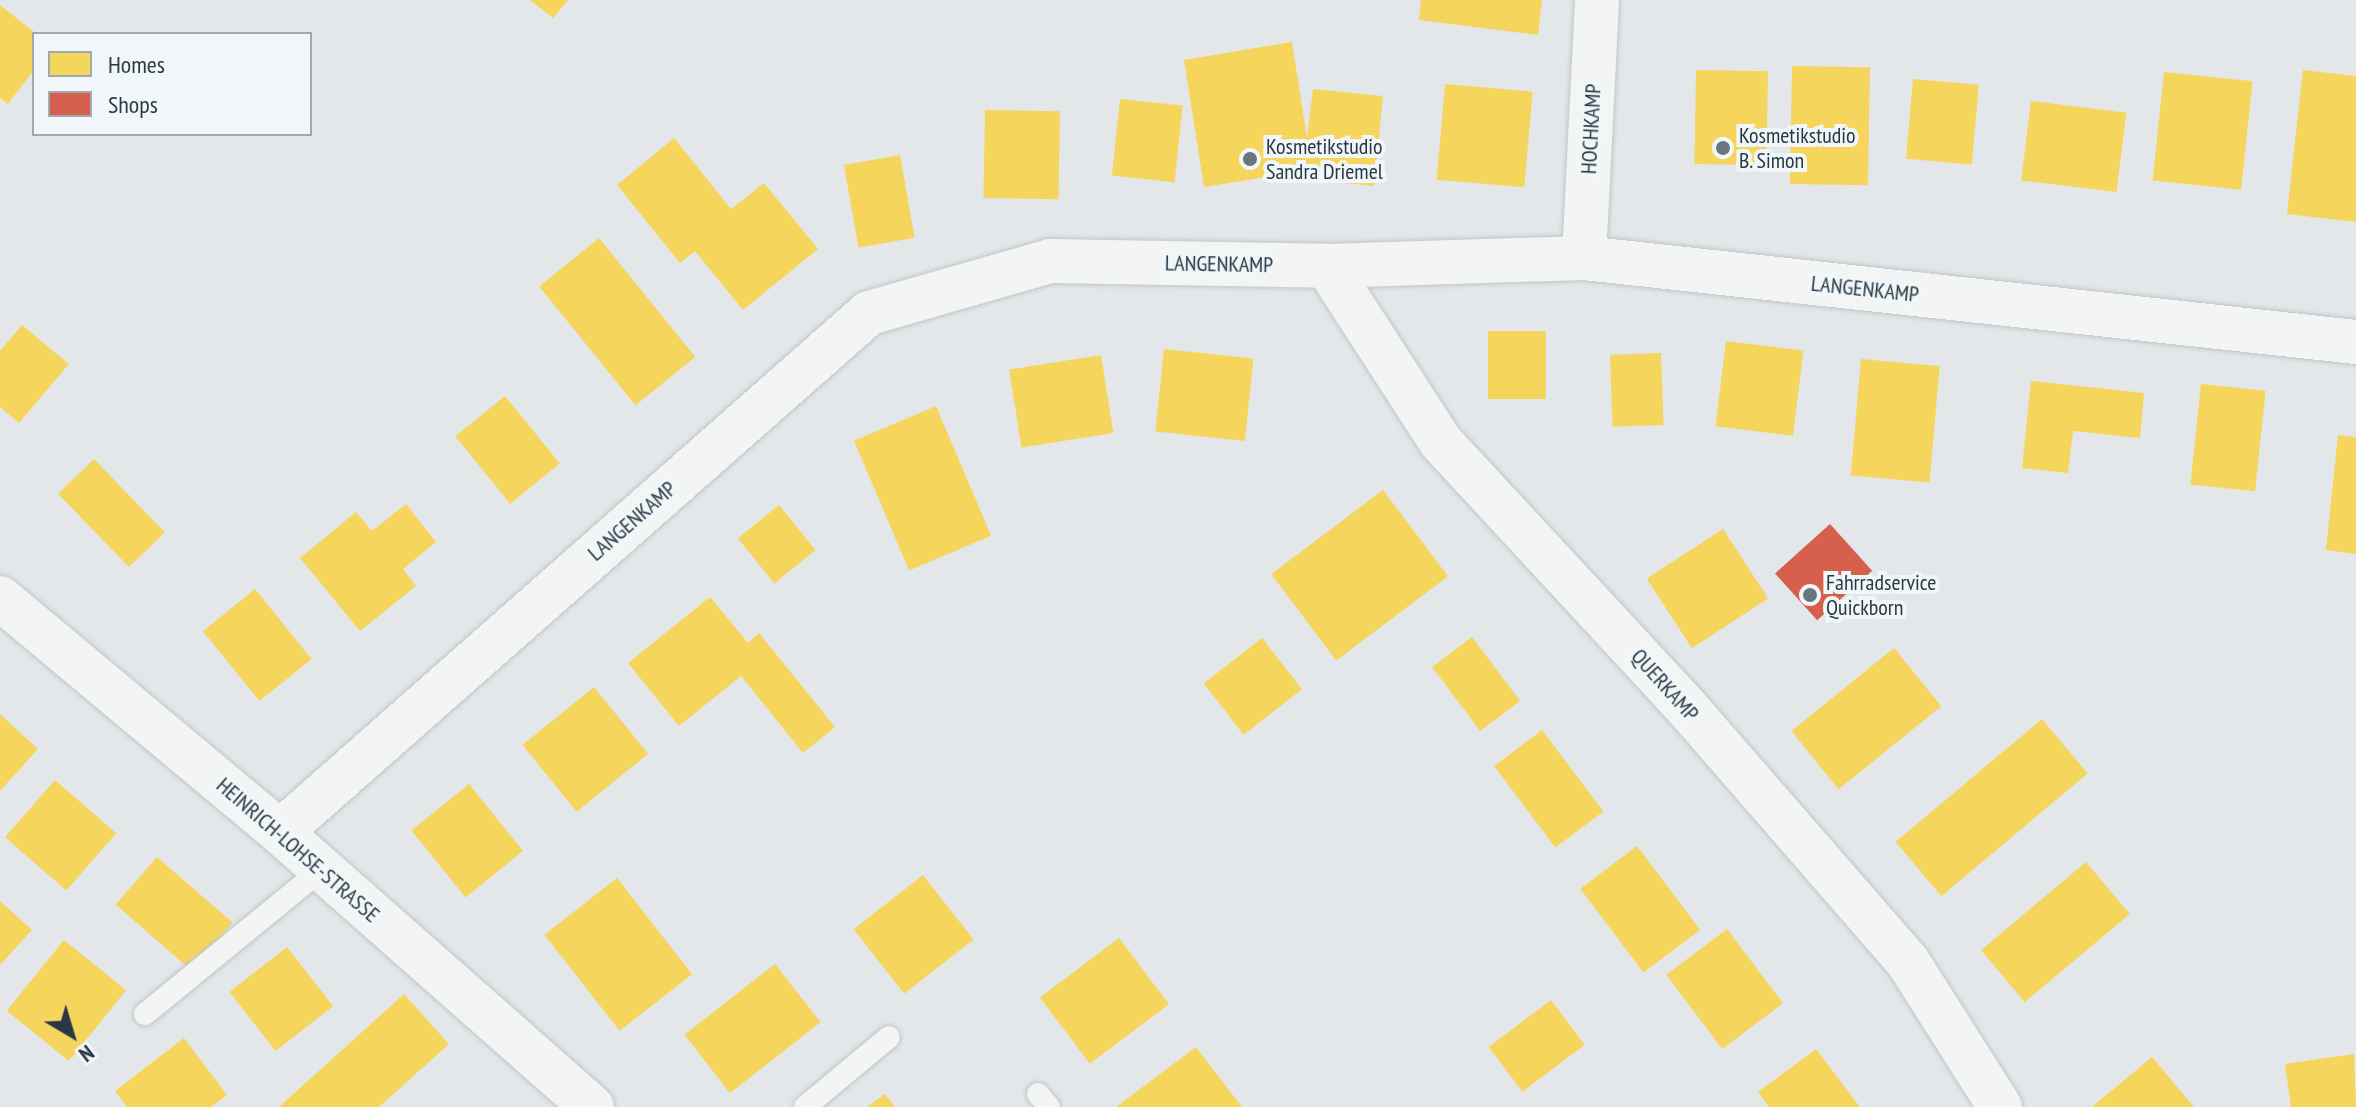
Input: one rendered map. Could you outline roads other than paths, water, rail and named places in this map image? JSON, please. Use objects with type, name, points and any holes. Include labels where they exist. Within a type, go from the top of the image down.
[{"type":"street","name":"HOCHKAMP","points":[[1584,258],[1597,0]]},
{"type":"street","name":"LANGENKAMP","points":[[280,832],[869,313],[1050,261],[1327,266],[1584,258],[2356,342]]},
{"type":"street","name":"QUERKAMP","points":[[1327,266],[1440,441],[1688,709],[1908,962],[2000,1107]]},
{"type":"street","name":"HEINRICH-LOHSE-STRASSE","points":[[0,598],[280,832],[592,1107]]},
{"type":"lane","points":[[145,1014],[322,869]]},
{"type":"lane","points":[[805,1107],[889,1037]]},
{"type":"place","name":"Kosmetikstudio B. Simon","points":[[1723,148]]},
{"type":"place","name":"Kosmetikstudio Sandra Driemel","points":[[1250,159]]},
{"type":"place","name":"Fahrradservice Quickborn","points":[[1810,595]]}]
